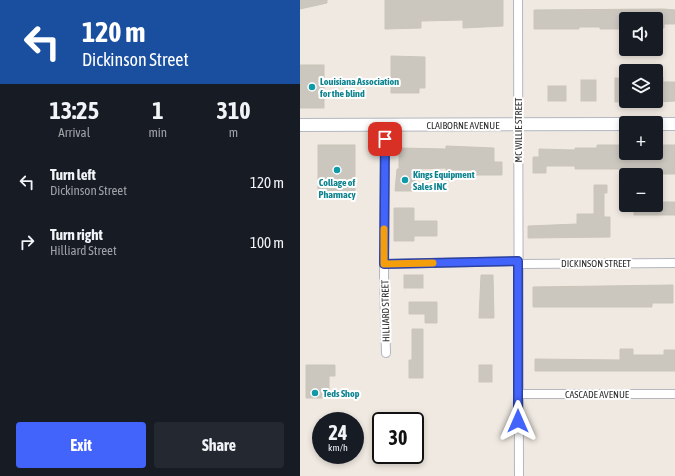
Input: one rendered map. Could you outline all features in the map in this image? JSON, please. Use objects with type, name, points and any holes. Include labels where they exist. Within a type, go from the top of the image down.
[{"type":"street","name":"MC WILLIE STREET","points":[[518,0],[519,476]]},
{"type":"street","name":"CLAIBORNE AVENUE","points":[[300,125],[619,124]]},
{"type":"street","points":[[663,124],[675,124]]},
{"type":"street","name":"HILLIARD STREET","points":[[385,125],[384,264],[386,353]]},
{"type":"street","name":"DICKINSON STREET","points":[[384,264],[518,262],[675,263]]},
{"type":"street","name":"CASCADE AVENUE","points":[[518,394],[675,394]]},
{"type":"building","points":[[300,0],[327,0],[327,3],[300,9]]},
{"type":"building","points":[[385,0],[503,0],[503,26],[463,28],[463,20],[421,21],[421,28],[385,29]]},
{"type":"building","points":[[534,10],[675,10],[675,24],[664,24],[663,28],[663,12],[619,12],[619,29],[579,27],[579,29],[534,29]]},
{"type":"building","points":[[391,56],[425,57],[425,88],[419,88],[419,93],[391,93]]},
{"type":"building","name":"Louisiana Association for the blind","points":[[300,65],[324,65],[324,108],[300,108]]},
{"type":"building","points":[[615,78],[619,78],[619,102],[615,102]]},
{"type":"building","points":[[581,80],[596,80],[596,101],[581,101]]},
{"type":"building","points":[[663,82],[675,82],[675,101],[663,102]]},
{"type":"building","points":[[548,86],[566,86],[566,101],[548,101]]},
{"type":"building","name":"Collage of Pharmacy","points":[[318,145],[355,145],[355,195],[318,195]]},
{"type":"building","points":[[597,145],[619,145],[619,160],[663,160],[663,145],[675,145],[675,174],[663,174],[663,168],[575,169],[575,166],[546,166],[546,173],[533,173],[533,157],[539,157],[539,149],[575,150],[575,148],[597,148]]},
{"type":"building","points":[[446,146],[494,148],[494,162],[502,162],[502,175],[472,175],[472,170],[446,170],[446,168],[415,169],[415,191],[395,191],[397,169],[399,169],[399,148],[446,149]]},
{"type":"building","points":[[594,185],[607,185],[607,193],[604,193],[604,217],[610,217],[610,237],[528,238],[528,226],[577,224],[577,214],[594,214]]},
{"type":"building","points":[[663,202],[675,202],[675,215],[634,215],[634,212],[663,212]]},
{"type":"building","points":[[394,208],[414,208],[414,221],[437,221],[437,236],[414,236],[414,241],[394,241]]},
{"type":"building","points":[[404,275],[423,275],[423,288],[404,288]]},
{"type":"building","points":[[481,275],[493,275],[494,318],[479,318]]},
{"type":"building","points":[[673,285],[673,303],[652,303],[652,307],[533,307],[533,287]]},
{"type":"building","points":[[409,302],[437,302],[437,323],[425,323],[425,314],[409,314]]},
{"type":"building","points":[[412,329],[423,329],[423,378],[409,378],[409,360],[412,360]]},
{"type":"building","points":[[620,349],[633,349],[633,355],[664,355],[664,350],[675,350],[675,371],[535,371],[535,359],[620,360]]},
{"type":"building","points":[[306,365],[335,365],[335,376],[329,376],[329,389],[324,389],[324,398],[306,398]]},
{"type":"building","points":[[479,365],[492,365],[492,382],[479,382]]},
{"type":"slow traffic","points":[[384,229],[384,264],[433,263]]},
{"type":"place","name":"Louisiana Association for the blind","points":[[312,87]]},
{"type":"place","name":"Collage of Pharmacy","points":[[337,170]]},
{"type":"place","name":"Kings Equipment Sales INC","points":[[405,180]]},
{"type":"place","name":"Teds Shop","points":[[315,393]]},
{"type":"route","points":[[385,139],[384,264],[518,261],[518,421]]}]
